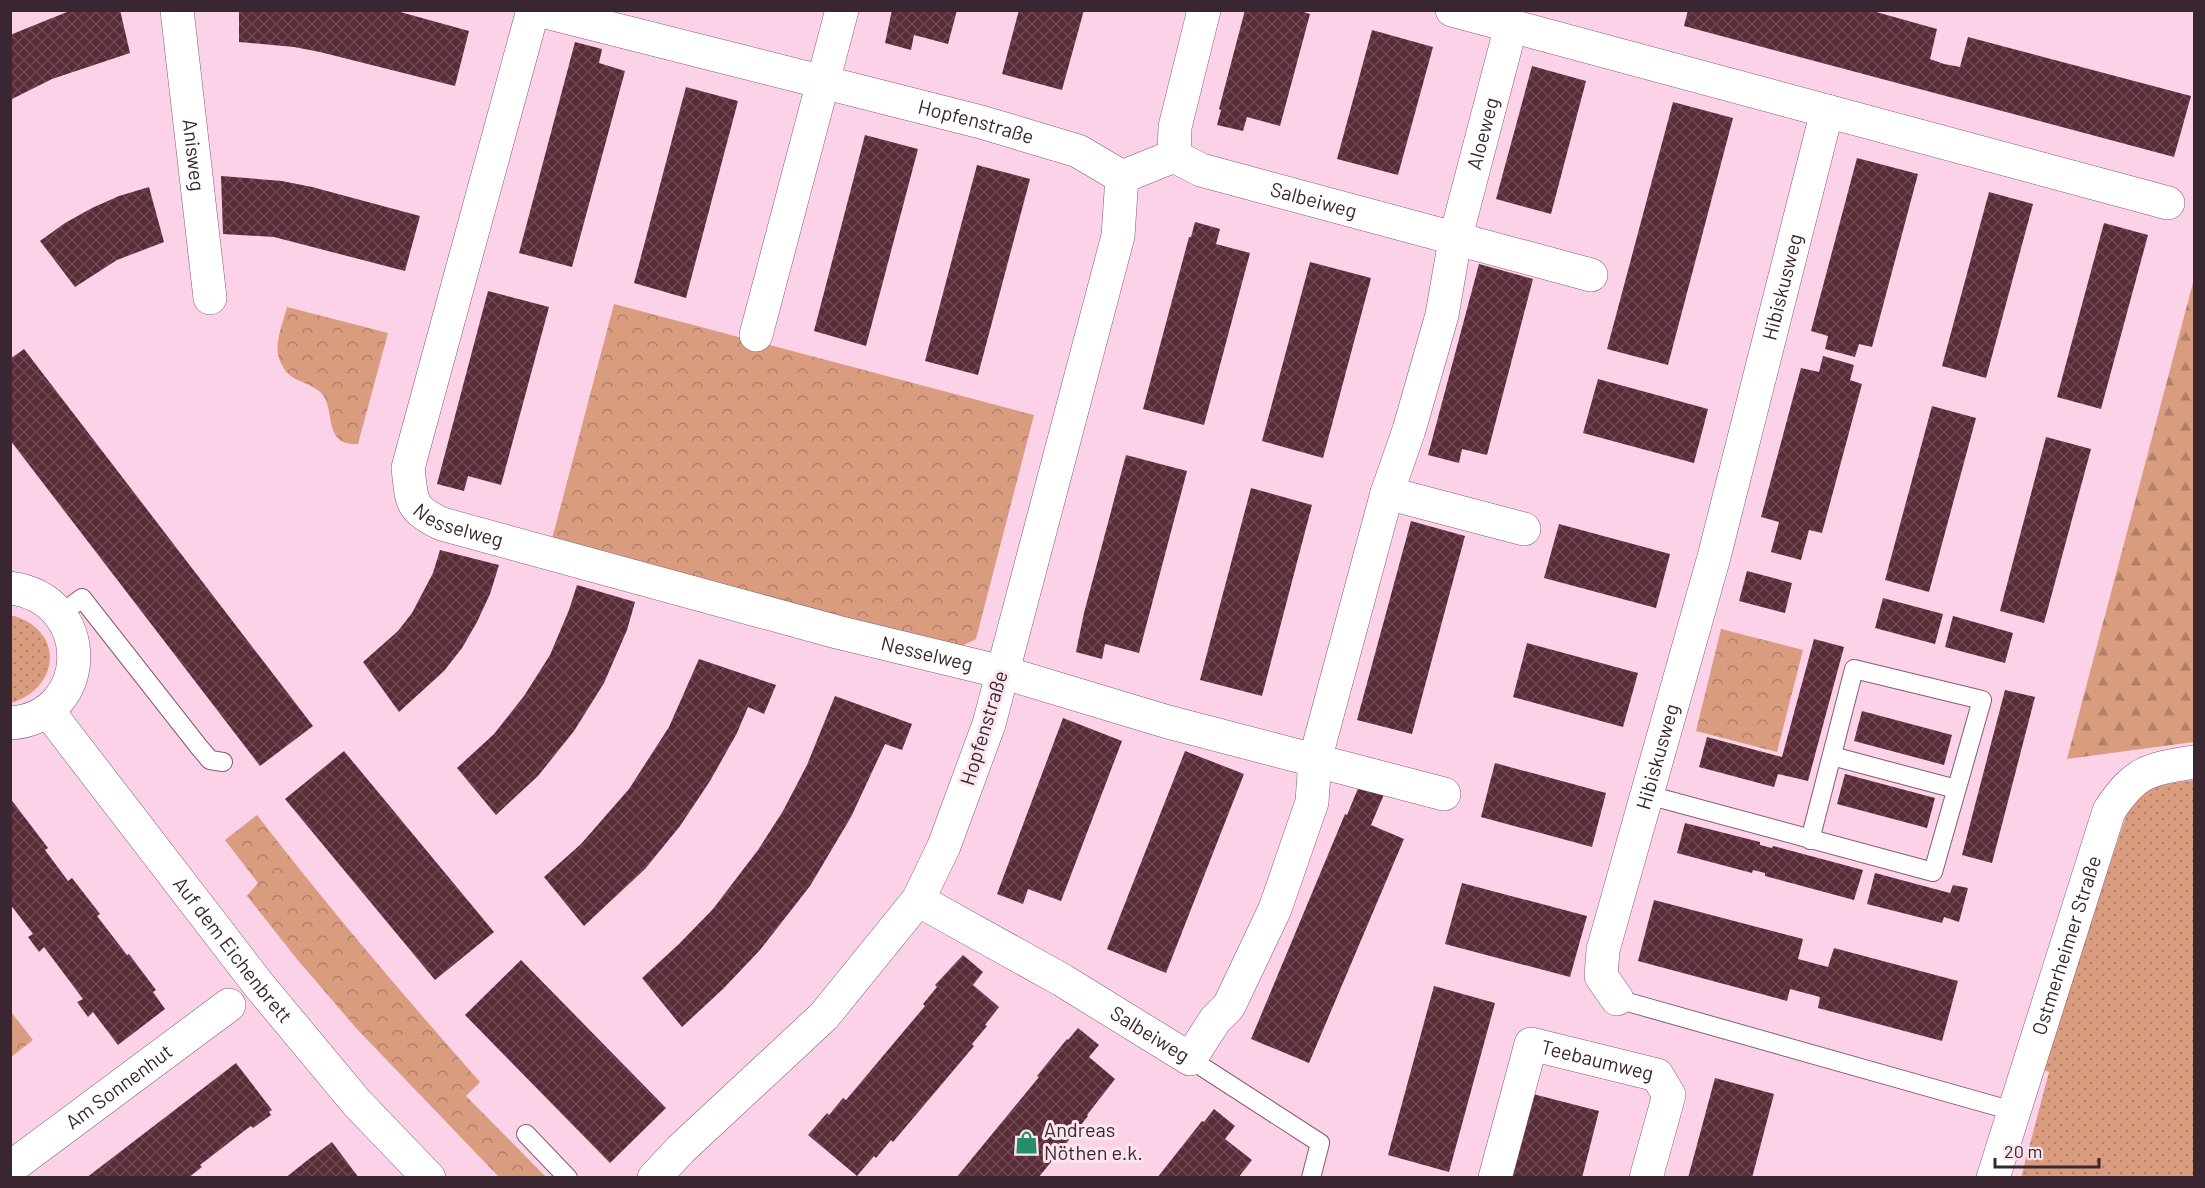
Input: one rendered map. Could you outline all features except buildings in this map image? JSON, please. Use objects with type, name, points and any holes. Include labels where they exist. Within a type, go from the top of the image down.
[{"type":"street","name":"Anisweg","points":[[177,10],[210,298]]},
{"type":"street","name":"Nesselweg","points":[[533,10],[408,468],[412,501],[426,517],[442,524],[826,629],[1002,672]]},
{"type":"street","name":"Hopfenstraße","points":[[538,10],[981,122],[1078,151],[1122,177],[1118,236],[989,724],[944,846],[918,900],[824,1016],[681,1149],[654,1178]]},
{"type":"street","points":[[756,335],[842,10]]},
{"type":"street","points":[[1122,177],[1174,156],[1175,127],[1204,10]]},
{"type":"street","points":[[1452,10],[2168,203]]},
{"type":"street","name":"Aloeweg","points":[[1455,240],[1511,26]]},
{"type":"street","name":"Hibiskusweg","points":[[1617,999],[1601,976],[1604,950],[1753,410],[1827,111]]},
{"type":"street","name":"Salbeiweg","points":[[1174,156],[1201,170],[1591,275]]},
{"type":"street","name":"Salbeiweg","points":[[918,900],[1062,980],[1190,1059],[1215,1020],[1229,1006],[1275,909],[1312,801],[1315,760],[1387,493],[1409,430],[1442,315],[1455,240]]},
{"type":"street","points":[[1387,493],[1524,529]]},
{"type":"street","points":[[10,588],[24,590],[45,599],[61,614],[73,638],[75,665],[66,690],[48,711],[24,723],[10,723]]},
{"type":"street","points":[[1002,672],[1168,722],[1444,794]]},
{"type":"street","name":"Auf dem Eichenbrett","points":[[48,711],[266,993],[357,1103],[429,1178]]},
{"type":"street","name":"Ostmerheimer Straße","points":[[1993,1178],[2109,811],[2122,790],[2145,772],[2194,762]]},
{"type":"street","name":"Am Sonnenhut","points":[[10,1168],[229,1005]]},
{"type":"street","name":"Teebaumweg","points":[[1495,1178],[1531,1044],[1657,1075],[1669,1095],[1646,1178]]},
{"type":"lane","points":[[61,614],[82,598],[210,760],[223,762]]},
{"type":"lane","points":[[1648,795],[1810,840],[1933,872],[1982,700],[1854,669],[1810,840]]},
{"type":"lane","points":[[1832,756],[1956,789]]},
{"type":"lane","name":"Hibiskusweg","points":[[1617,999],[2013,1111]]},
{"type":"lane","points":[[1190,1059],[1320,1143],[1311,1178]]},
{"type":"lane","points":[[526,1134],[568,1178]]},
{"type":"green space","points":[[2194,279],[2194,742],[2067,759]]},
{"type":"green space","points":[[614,304],[1034,415],[976,639],[964,645],[942,645],[552,539]]},
{"type":"green space","points":[[287,307],[388,333],[358,444],[346,443],[339,439],[331,424],[325,398],[313,387],[292,377],[280,361],[279,334]]},
{"type":"green space","points":[[10,615],[28,622],[40,632],[47,644],[50,658],[47,672],[40,684],[28,695],[11,703]]},
{"type":"green space","points":[[1721,629],[1803,650],[1777,752],[1696,731]]},
{"type":"green space","points":[[2194,780],[2194,1177],[2021,1178],[2049,1072],[2041,1069],[2127,813],[2134,800],[2147,791],[2162,785]]},
{"type":"green space","points":[[257,815],[366,950],[480,1082],[466,1096],[546,1177],[499,1177],[356,1028],[296,958],[247,896],[258,883],[225,840]]},
{"type":"green space","points":[[11,1012],[33,1040],[11,1057]]},
{"type":"place","name":"Andreas Nöthen e.k.","points":[[1026,1142]]}]
